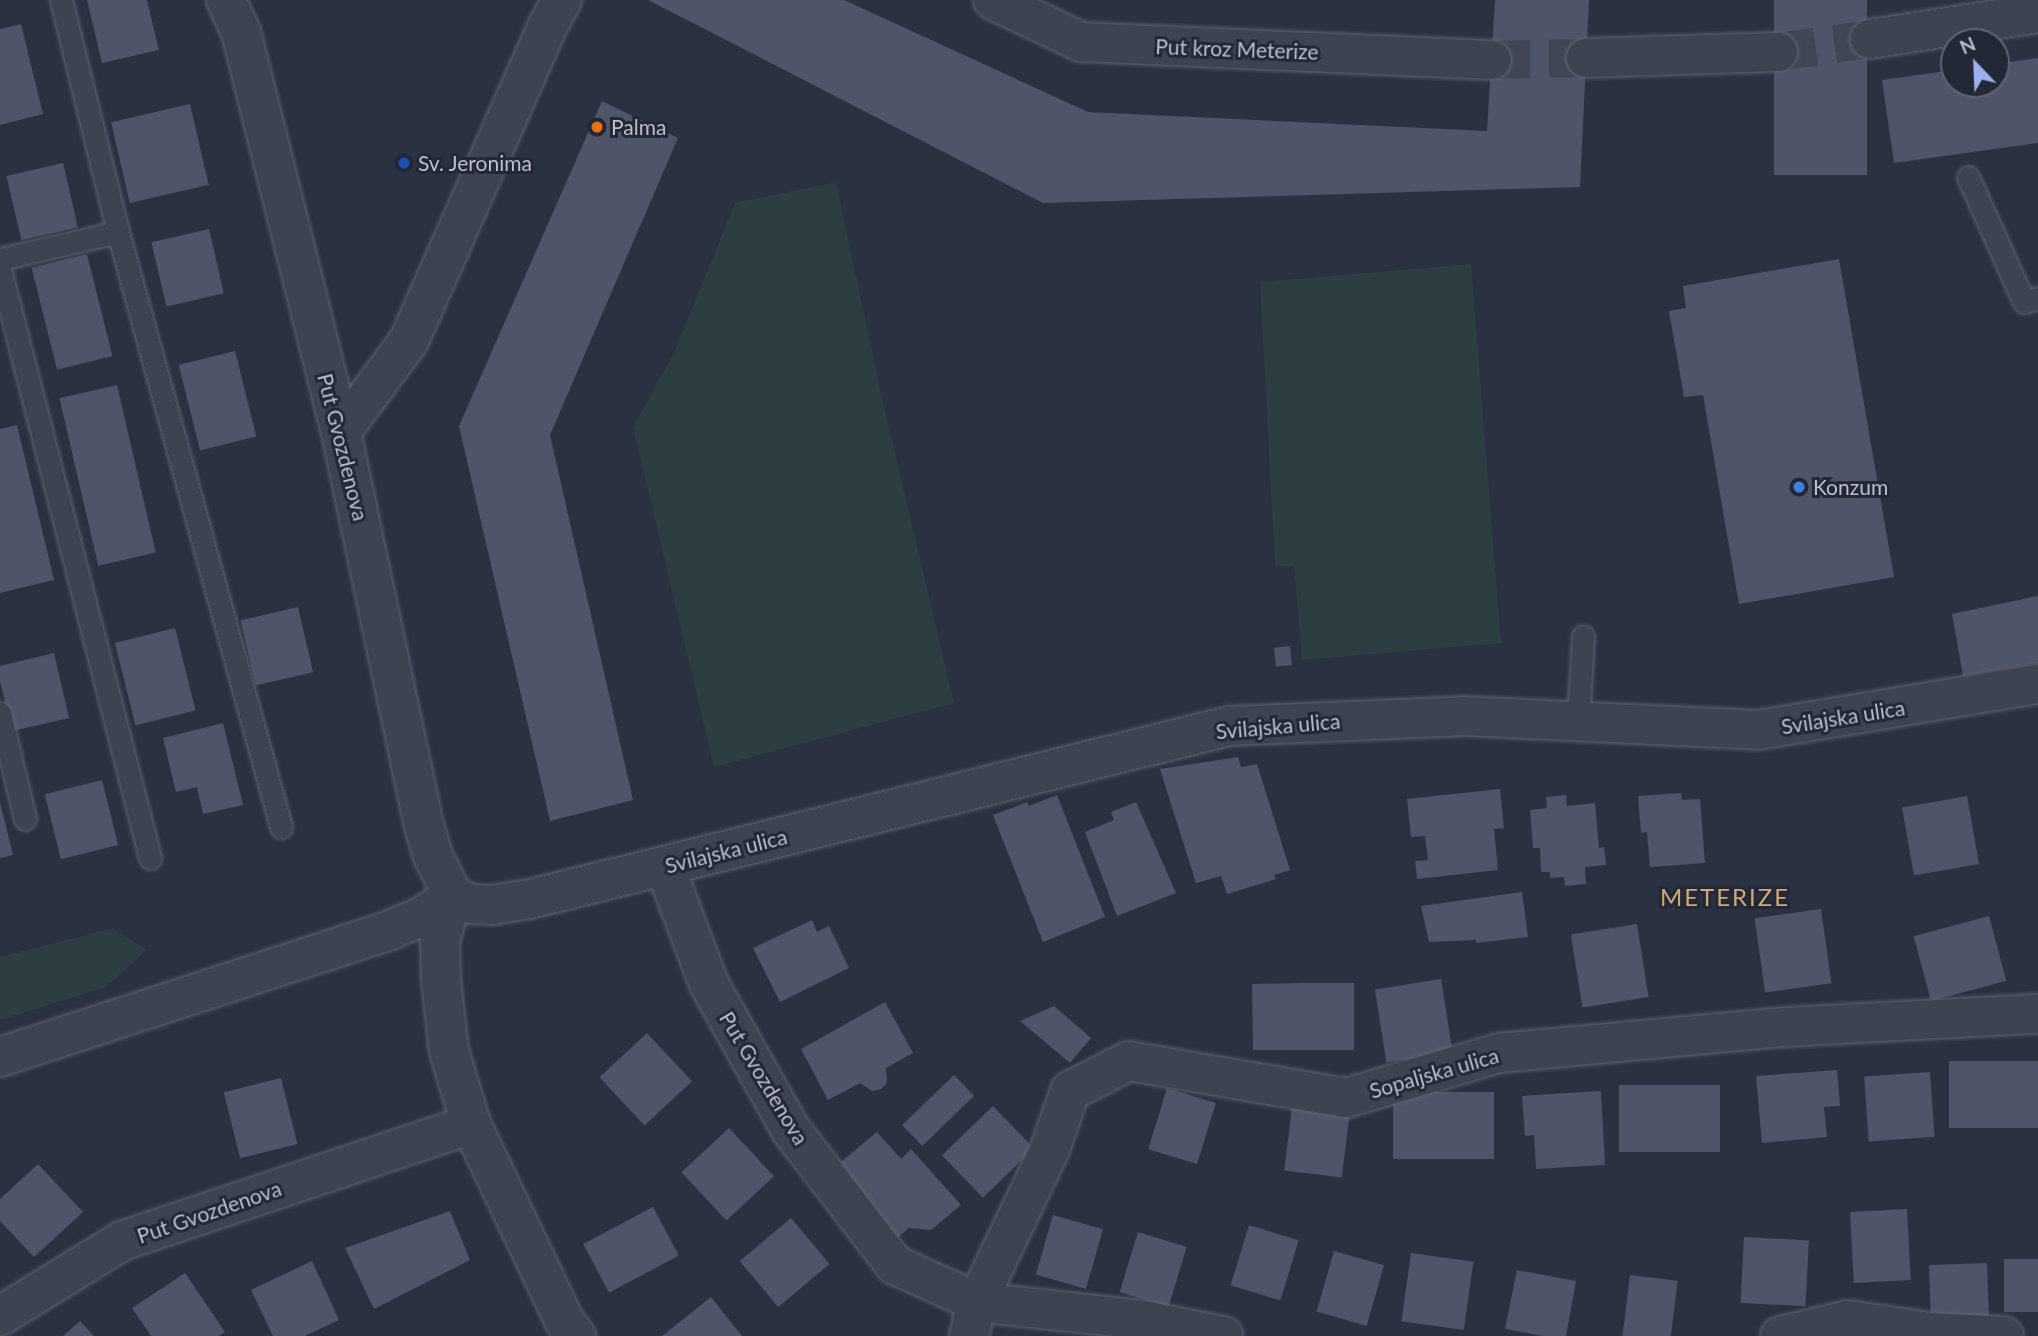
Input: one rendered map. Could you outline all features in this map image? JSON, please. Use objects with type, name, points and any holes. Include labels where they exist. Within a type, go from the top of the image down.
[{"type":"street","name":"Put Gvozdenova","points":[[226,0],[241,32],[341,432],[424,825],[433,856],[453,896]]},
{"type":"street","points":[[341,432],[408,342],[548,23],[562,0]]},
{"type":"street","name":"Put kroz Meterize","points":[[993,0],[1081,42],[1492,60]]},
{"type":"street","points":[[1870,39],[2038,13]]},
{"type":"street","points":[[1586,58],[1778,52]]},
{"type":"street","name":"Svilajska ulica","points":[[453,896],[472,904],[492,905],[665,867],[1229,726],[1422,717],[1759,730],[2038,684]]},
{"type":"street","name":"Put Gvozdenova","points":[[665,867],[709,984],[791,1130],[895,1265],[973,1319]]},
{"type":"street","points":[[0,1057],[390,930],[423,916],[453,896]]},
{"type":"street","points":[[453,896],[440,940],[441,979],[449,1051],[471,1124],[565,1322],[576,1336]]},
{"type":"street","name":"Sopaljska ulica","points":[[973,1319],[1049,1149],[1070,1091],[1129,1061],[1346,1098],[1499,1053],[1786,1027],[2038,1014]]},
{"type":"street","name":"Put Gvozdenova","points":[[0,1316],[122,1241],[471,1124]]},
{"type":"street","points":[[973,1319],[1142,1320],[1223,1336]]},
{"type":"street","points":[[1780,1336],[1848,1320],[1930,1332],[2004,1336]]},
{"type":"lane","points":[[61,0],[118,232],[281,827]]},
{"type":"lane","points":[[1968,177],[2024,302],[2038,298]]},
{"type":"lane","points":[[0,259],[118,232]]},
{"type":"lane","points":[[0,269],[150,858]]},
{"type":"lane","points":[[1578,723],[1583,636]]},
{"type":"lane","points":[[0,713],[24,818]]},
{"type":"shaded area","points":[[836,182],[882,398],[954,703],[714,767],[633,427],[673,355],[735,203]]},
{"type":"shaded area","points":[[1471,264],[1501,643],[1302,660],[1294,566],[1275,566],[1260,282]]},
{"type":"shaded area","points":[[113,928],[147,950],[106,987],[0,1020],[0,957]]},
{"type":"building","points":[[87,0],[147,0],[159,50],[102,63]]},
{"type":"building","points":[[648,0],[844,0],[1088,112],[1487,131],[1495,0],[1589,0],[1580,187],[1043,203]]},
{"type":"building","points":[[1774,0],[1867,0],[1867,175],[1774,175]]},
{"type":"building","points":[[21,24],[43,114],[0,125],[0,29]]},
{"type":"building","points":[[2038,58],[2038,143],[1894,163],[1882,80],[1940,72],[1940,98],[2010,98],[2010,62]]},
{"type":"building","points":[[602,101],[678,138],[550,435],[633,800],[550,821],[459,426]]},
{"type":"building","points":[[190,104],[209,185],[130,203],[111,122]]},
{"type":"building","points":[[63,163],[78,227],[21,240],[6,176]]},
{"type":"building","points":[[209,229],[224,293],[166,307],[152,242]]},
{"type":"building","points":[[87,254],[112,356],[57,370],[32,268]]},
{"type":"building","name":"Konzum","points":[[1839,259],[1894,577],[1739,604],[1703,395],[1684,397],[1669,311],[1686,308],[1683,286]]},
{"type":"building","points":[[235,351],[256,436],[200,450],[179,365]]},
{"type":"building","points":[[117,385],[156,553],[98,566],[60,398]]},
{"type":"building","points":[[17,425],[54,580],[0,593],[0,429]]},
{"type":"building","points":[[2038,596],[2038,663],[1963,676],[1952,614]]},
{"type":"building","points":[[298,607],[313,672],[256,686],[241,620]]},
{"type":"building","points":[[175,628],[196,710],[135,725],[115,643]]},
{"type":"building","points":[[1290,646],[1292,665],[1276,667],[1274,648]]},
{"type":"building","points":[[54,653],[69,718],[12,731],[0,681],[0,666]]},
{"type":"building","points":[[223,723],[243,805],[203,814],[197,787],[176,792],[163,738]]},
{"type":"building","points":[[1238,757],[1241,767],[1257,764],[1290,870],[1274,875],[1276,879],[1227,894],[1221,876],[1196,883],[1160,769]]},
{"type":"building","points":[[102,780],[118,845],[61,859],[45,794]]},
{"type":"building","points":[[1500,789],[1504,828],[1494,829],[1498,870],[1417,879],[1415,861],[1428,860],[1425,836],[1411,837],[1407,799]]},
{"type":"building","points":[[1681,793],[1682,800],[1700,799],[1705,863],[1650,867],[1647,832],[1641,833],[1638,796]]},
{"type":"building","points":[[1057,795],[1105,917],[1043,942],[993,815],[1027,802],[1029,806]]},
{"type":"building","points":[[1566,795],[1567,806],[1595,803],[1599,848],[1604,847],[1606,865],[1585,867],[1586,884],[1565,886],[1564,877],[1550,878],[1550,872],[1541,872],[1540,848],[1533,848],[1530,810],[1547,808],[1546,797]]},
{"type":"building","points":[[1967,796],[1979,864],[1914,875],[1902,807]]},
{"type":"building","points":[[0,802],[13,855],[0,858]]},
{"type":"building","points":[[1136,802],[1176,893],[1117,916],[1085,832],[1114,820],[1111,812]]},
{"type":"building","points":[[1522,892],[1528,937],[1476,943],[1476,940],[1429,942],[1421,906]]},
{"type":"building","points":[[1821,909],[1831,983],[1765,993],[1755,918]]},
{"type":"building","points":[[1989,916],[2006,981],[1931,1001],[1914,936]]},
{"type":"building","points":[[812,920],[817,932],[829,926],[849,968],[780,1002],[753,948]]},
{"type":"building","points":[[1637,924],[1649,997],[1582,1008],[1571,934]]},
{"type":"building","points":[[1441,979],[1453,1052],[1386,1063],[1375,989]]},
{"type":"building","points":[[1354,983],[1354,1050],[1253,1050],[1252,984]]},
{"type":"building","points":[[885,1002],[913,1053],[886,1068],[887,1083],[881,1089],[872,1091],[860,1083],[828,1100],[801,1049]]},
{"type":"building","points":[[1054,1006],[1091,1038],[1070,1063],[1020,1021]]},
{"type":"building","points":[[647,1033],[692,1081],[644,1126],[599,1077]]},
{"type":"building","points":[[1949,1061],[2038,1061],[2038,1128],[1949,1128]]},
{"type":"building","points":[[1837,1070],[1840,1106],[1824,1107],[1827,1137],[1762,1143],[1756,1076]]},
{"type":"building","points":[[1930,1072],[1935,1137],[1869,1141],[1864,1077]]},
{"type":"building","points":[[954,1075],[974,1096],[922,1146],[902,1125]]},
{"type":"building","points":[[281,1078],[297,1144],[240,1158],[224,1092]]},
{"type":"building","points":[[1619,1085],[1720,1085],[1720,1152],[1619,1152]]},
{"type":"building","points":[[1167,1088],[1216,1103],[1197,1164],[1148,1149]]},
{"type":"building","points":[[1601,1091],[1605,1165],[1536,1169],[1534,1135],[1525,1136],[1522,1096]]},
{"type":"building","points":[[1393,1092],[1494,1092],[1494,1159],[1393,1159]]},
{"type":"building","points":[[993,1106],[1034,1148],[983,1198],[942,1155]]},
{"type":"building","points":[[1292,1107],[1350,1114],[1342,1178],[1284,1171]]},
{"type":"building","points":[[729,1128],[774,1176],[726,1221],[681,1172]]},
{"type":"building","points":[[877,1132],[901,1159],[911,1149],[961,1205],[931,1230],[909,1228],[897,1238],[836,1166]]},
{"type":"building","points":[[38,1164],[83,1212],[34,1257],[0,1221],[0,1199]]},
{"type":"building","points":[[653,1207],[679,1256],[609,1293],[583,1244]]},
{"type":"building","points":[[1907,1209],[1911,1280],[1854,1283],[1850,1212]]},
{"type":"building","points":[[450,1211],[470,1260],[374,1309],[345,1248]]},
{"type":"building","points":[[1053,1215],[1103,1229],[1086,1289],[1036,1275]]},
{"type":"building","points":[[791,1218],[830,1264],[778,1307],[740,1261]]},
{"type":"building","points":[[1249,1225],[1299,1240],[1280,1300],[1231,1285]]},
{"type":"building","points":[[1138,1232],[1187,1247],[1168,1307],[1120,1292]]},
{"type":"building","points":[[1744,1237],[1809,1240],[1805,1306],[1741,1303]]},
{"type":"building","points":[[1334,1251],[1384,1265],[1367,1326],[1317,1312]]},
{"type":"building","points":[[1411,1253],[1473,1262],[1464,1330],[1401,1321]]},
{"type":"building","points":[[2004,1259],[2038,1259],[2038,1312],[2004,1312]]},
{"type":"building","points":[[312,1261],[339,1320],[305,1336],[273,1336],[251,1290]]},
{"type":"building","points":[[1987,1263],[1989,1317],[1931,1319],[1929,1265]]},
{"type":"building","points":[[1517,1270],[1576,1281],[1566,1336],[1543,1336],[1505,1329]]},
{"type":"building","points":[[185,1273],[225,1332],[219,1336],[151,1336],[132,1308]]},
{"type":"building","points":[[1630,1275],[1678,1281],[1671,1336],[1623,1336]]},
{"type":"building","points":[[711,1297],[742,1336],[662,1336]]},
{"type":"building","points":[[80,1321],[94,1336],[63,1336]]},
{"type":"tunnel","points":[[1778,52],[1870,39]]},
{"type":"tunnel","points":[[1492,60],[1586,58]]},
{"type":"place","name":"Palma","points":[[597,127]]},
{"type":"place","name":"Sv. Jeronima","points":[[404,163]]},
{"type":"place","name":"Konzum","points":[[1799,487]]},
{"type":"district","name":"METERIZE","points":[[1725,897]]}]
